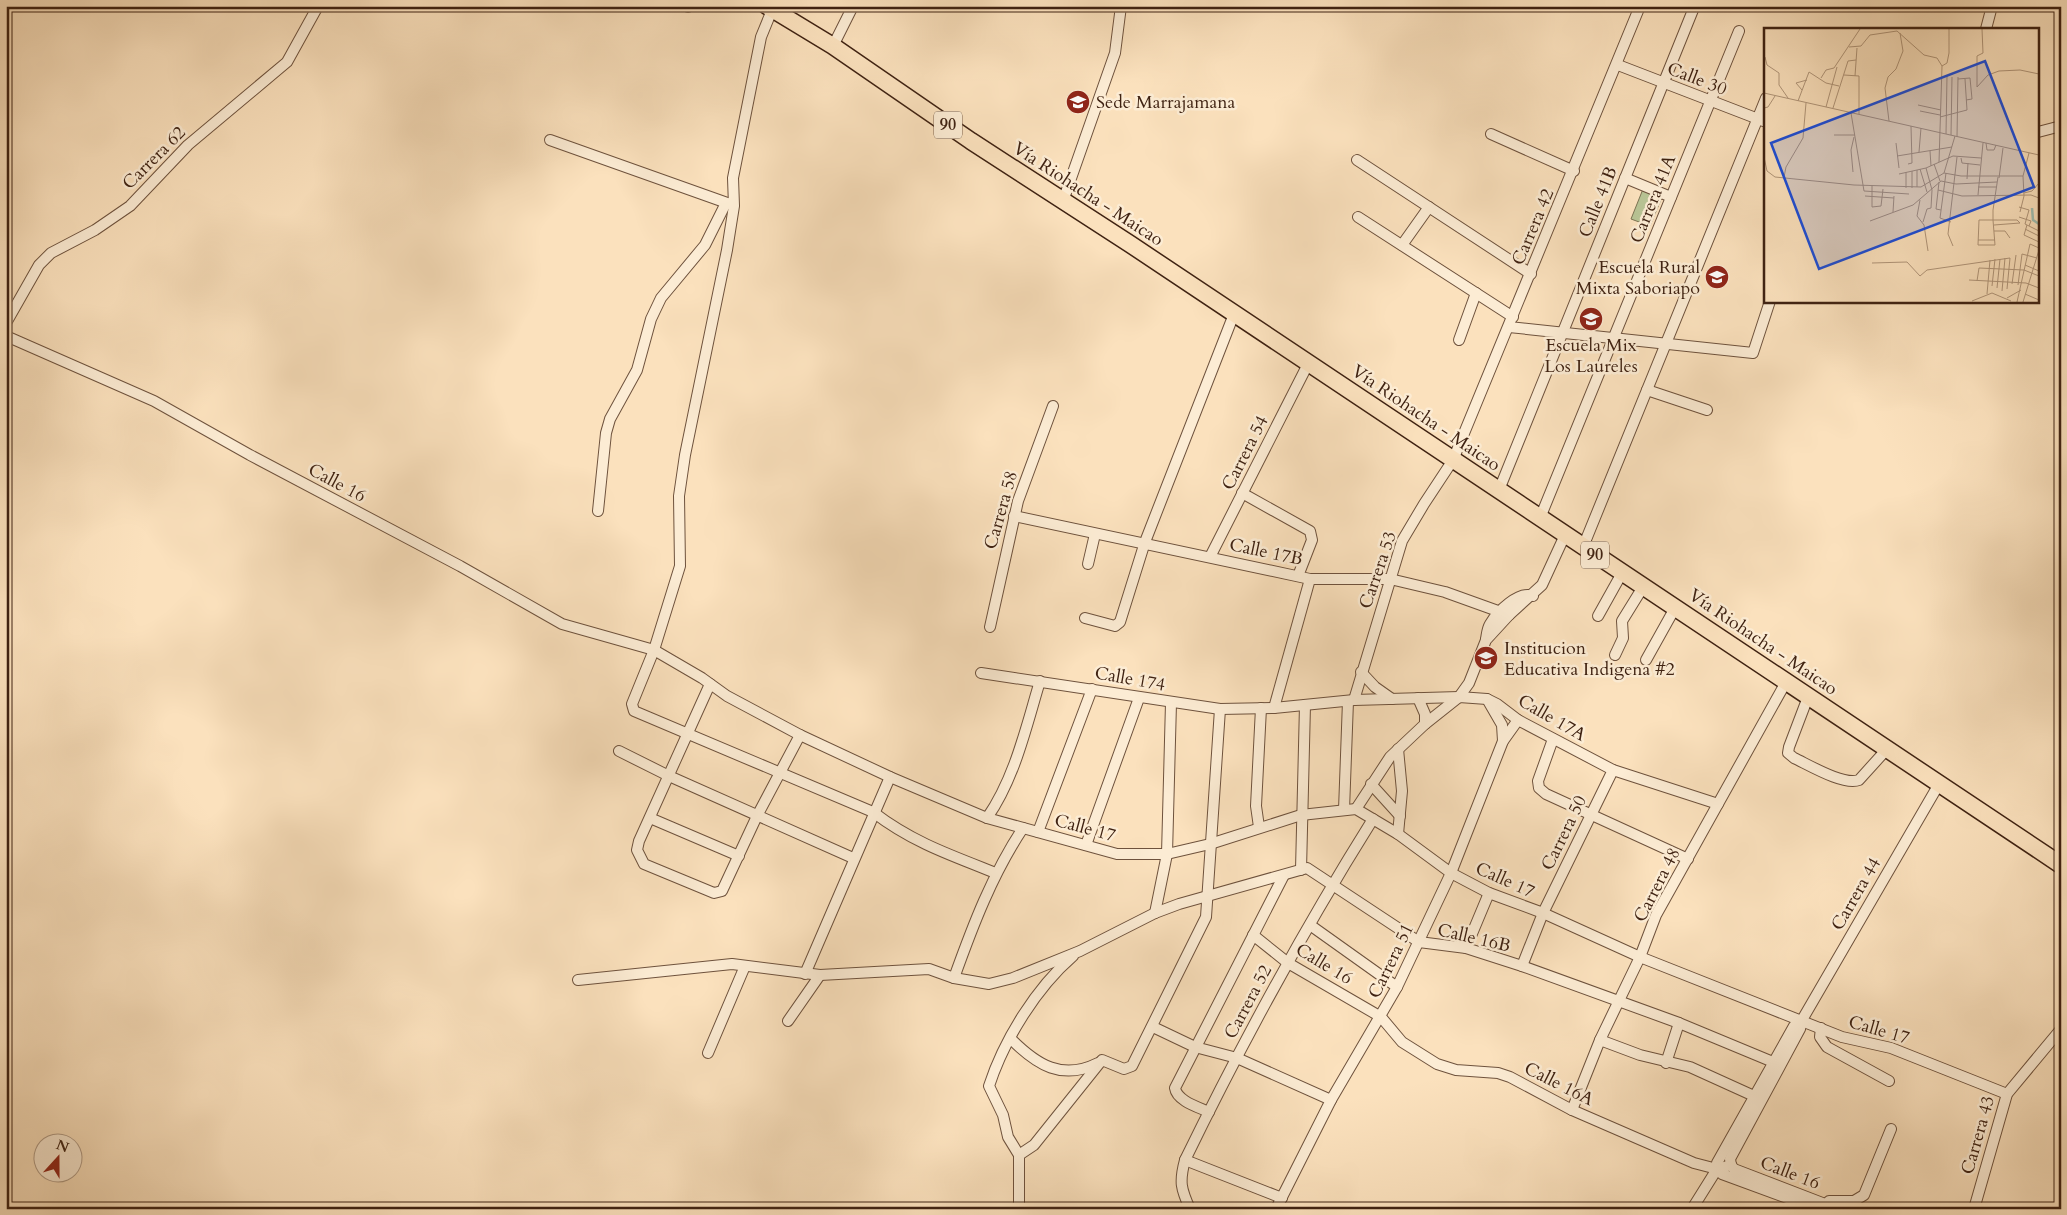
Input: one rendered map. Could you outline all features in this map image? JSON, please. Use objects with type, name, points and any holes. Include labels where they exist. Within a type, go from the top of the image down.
[{"type":"highway","name":"Vía Riohacha - Maicao","points":[[769,8],[832,46],[2061,865]]},
{"type":"street","name":"Carrera 62","points":[[6,323],[39,265],[51,253],[94,230],[130,206],[188,145],[287,62],[318,6]]},
{"type":"street","points":[[832,46],[852,6]]},
{"type":"street","points":[[1063,201],[1115,53],[1121,6]]},
{"type":"street","name":"Carrera 42","points":[[1453,460],[1618,65],[1640,6]]},
{"type":"street","points":[[1986,28],[1992,6]]},
{"type":"street","points":[[769,8],[761,37],[734,178],[727,250],[685,455],[679,496],[680,566],[654,650],[632,704],[634,711],[873,812],[900,832],[924,844],[996,873]]},
{"type":"street","name":"Calle 41B","points":[[1499,490],[1692,10]]},
{"type":"street","name":"Carrera 41A","points":[[1540,518],[1739,31]]},
{"type":"street","name":"Calle 30","points":[[1618,65],[1761,121]]},
{"type":"street","points":[[1584,547],[1666,344],[1761,121],[1764,107]]},
{"type":"street","points":[[2040,131],[2061,126]]},
{"type":"street","points":[[1490,134],[1574,171]]},
{"type":"street","points":[[550,140],[730,204]]},
{"type":"street","points":[[1357,160],[1531,274]]},
{"type":"street","points":[[1625,178],[1671,197]]},
{"type":"street","points":[[598,511],[606,433],[610,419],[637,370],[650,319],[661,298],[705,245],[730,204]]},
{"type":"street","points":[[1402,245],[1429,207]]},
{"type":"street","points":[[1358,217],[1513,317]]},
{"type":"street","points":[[1459,340],[1476,293]]},
{"type":"street","points":[[1509,327],[1753,353],[1770,302]]},
{"type":"street","points":[[1085,618],[1115,626],[1120,622],[1145,542],[1234,314]]},
{"type":"street","name":"Calle 16","points":[[6,336],[154,401],[250,455],[460,566],[562,624],[654,650],[727,696],[800,735]]},
{"type":"street","name":"Carrera 54","points":[[1210,557],[1308,364]]},
{"type":"street","points":[[1647,390],[1707,410]]},
{"type":"street","name":"Carrera 58","points":[[990,626],[1014,516],[1052,406]]},
{"type":"street","name":"Carrera 53","points":[[1344,810],[1351,700],[1362,672],[1402,542],[1453,460]]},
{"type":"street","points":[[1242,493],[1310,531],[1312,540],[1298,576]]},
{"type":"street","name":"Calle 17B","points":[[1014,516],[1095,534],[1145,542],[1310,579],[1390,579],[1445,592],[1504,613]]},
{"type":"street","points":[[1088,564],[1095,534]]},
{"type":"street","points":[[1356,809],[1370,784],[1398,749],[1425,724],[1459,697],[1468,683],[1486,640],[1490,623],[1504,613],[1520,596],[1529,594],[1534,596],[1547,578],[1566,535]]},
{"type":"street","points":[[1598,616],[1622,573]]},
{"type":"street","points":[[1274,708],[1310,579]]},
{"type":"street","points":[[1615,655],[1622,642],[1622,621],[1643,587]]},
{"type":"street","points":[[1646,660],[1675,608]]},
{"type":"street","points":[[1362,672],[1375,687],[1392,699]]},
{"type":"street","name":"Calle 174","points":[[981,673],[1220,709],[1274,708]]},
{"type":"street","points":[[987,818],[998,803],[1017,755],[1040,681]]},
{"type":"street","name":"Carrera 48","points":[[1572,1110],[1600,1040],[1640,957],[1656,915],[1786,682]]},
{"type":"street","points":[[710,684],[637,850],[644,864],[718,894],[722,891],[757,816],[800,735]]},
{"type":"street","points":[[1038,832],[1092,689]]},
{"type":"street","points":[[1808,696],[1789,747],[1788,753],[1794,758],[1844,780],[1853,782],[1859,780],[1887,749]]},
{"type":"street","name":"Calle 17A","points":[[1274,708],[1351,700],[1459,697],[1487,699],[1518,720],[1613,770],[1718,804]]},
{"type":"street","points":[[1086,845],[1139,698]]},
{"type":"street","points":[[1418,698],[1425,714],[1425,724]]},
{"type":"street","points":[[1487,699],[1502,725],[1503,741]]},
{"type":"street","points":[[1155,913],[1167,854],[1171,703]]},
{"type":"street","points":[[578,980],[732,964],[820,975],[928,969],[954,978],[989,984],[1012,978],[1080,951],[1155,913],[1208,895],[1304,869],[1302,815],[1305,705]]},
{"type":"street","points":[[1259,827],[1256,806],[1260,708]]},
{"type":"street","points":[[1102,1060],[1124,1069],[1132,1066],[1206,917],[1220,709]]},
{"type":"street","name":"Carrera 51","points":[[1276,1209],[1331,1100],[1397,987],[1451,873],[1503,741],[1518,720]]},
{"type":"street","name":"Calle 17","points":[[800,735],[890,777],[987,818],[1117,854],[1167,854],[1210,844],[1302,815],[1356,809],[1398,834],[1451,873],[1489,893],[1543,914],[1640,957],[1821,1028],[1852,1040],[1892,1048],[2007,1094]]},
{"type":"street","points":[[1553,739],[1538,781],[1539,788],[1546,794],[1688,859]]},
{"type":"street","points":[[1398,749],[1402,775],[1398,834]]},
{"type":"street","points":[[619,751],[669,776],[853,858]]},
{"type":"street","name":"Carrera 50","points":[[1522,966],[1543,914],[1613,770]]},
{"type":"street","points":[[805,974],[853,858],[890,777]]},
{"type":"street","points":[[1370,784],[1400,816]]},
{"type":"street","name":"Carrera 44","points":[[1731,1165],[1730,1159],[1800,1029],[1802,1020],[1939,784]]},
{"type":"street","points":[[650,818],[738,856]]},
{"type":"street","name":"Carrera 52","points":[[1190,1209],[1181,1188],[1181,1174],[1186,1160],[1209,1112],[1288,963],[1332,885],[1373,819]]},
{"type":"street","points":[[954,978],[982,900],[1023,828]]},
{"type":"street","name":"Calle 16B","points":[[1304,869],[1419,942],[1466,948],[1522,966],[1680,1023],[1773,1062]]},
{"type":"street","points":[[1209,1112],[1176,1094],[1175,1088],[1284,874]]},
{"type":"street","points":[[1466,948],[1489,893]]},
{"type":"street","points":[[1310,924],[1397,987]]},
{"type":"street","name":"Calle 16","points":[[1253,935],[1288,963],[1381,1017]]},
{"type":"street","points":[[1019,1209],[1019,1155],[1008,1136],[1003,1115],[989,1086],[998,1060],[1039,992],[1059,968],[1080,951]]},
{"type":"street","points":[[708,1052],[745,966]]},
{"type":"street","points":[[788,1022],[820,975]]},
{"type":"street","name":"Calle 16A","points":[[1381,1017],[1402,1042],[1437,1064],[1456,1070],[1498,1073],[1510,1077],[1572,1110],[1694,1163],[1717,1169]]},
{"type":"street","name":"Carrera 44","points":[[1692,1209],[1717,1169],[1717,1162],[1773,1062],[1794,1026],[1802,1020]]},
{"type":"street","points":[[1666,1063],[1680,1023]]},
{"type":"street","points":[[1153,1027],[1196,1047],[1237,1058],[1331,1100]]},
{"type":"street","points":[[1821,1028],[1820,1037],[1827,1047],[1889,1081]]},
{"type":"street","name":"Carrera 43","points":[[1974,1209],[2007,1094],[2061,1029]]},
{"type":"street","points":[[1011,1039],[1035,1060],[1070,1073],[1086,1069],[1102,1060]]},
{"type":"street","points":[[1600,1040],[1666,1063],[1690,1067],[1707,1073],[1754,1096]]},
{"type":"street","points":[[1019,1155],[1034,1145],[1102,1060]]},
{"type":"street","points":[[1821,1207],[1829,1201],[1861,1199],[1891,1130]]},
{"type":"street","points":[[1186,1160],[1282,1198]]},
{"type":"street","points":[[1717,1169],[1731,1165]]},
{"type":"street","name":"Calle 16","points":[[1731,1165],[1734,1169],[1821,1207]]},
{"type":"street","name":"Calle 16","points":[[1717,1169],[1722,1174],[1821,1207],[1838,1209]]},
{"type":"green space","points":[[1643,189],[1662,197],[1650,226],[1631,219]]},
{"type":"place","name":"Sede Marrajamana","points":[[1078,102]]},
{"type":"place","name":"Escuela Rural Mixta Saboriapo","points":[[1717,277]]},
{"type":"place","name":"Escuela Mix Los Laureles","points":[[1591,319]]},
{"type":"place","name":"Institucion Educativa Indigena #2","points":[[1486,658]]}]
